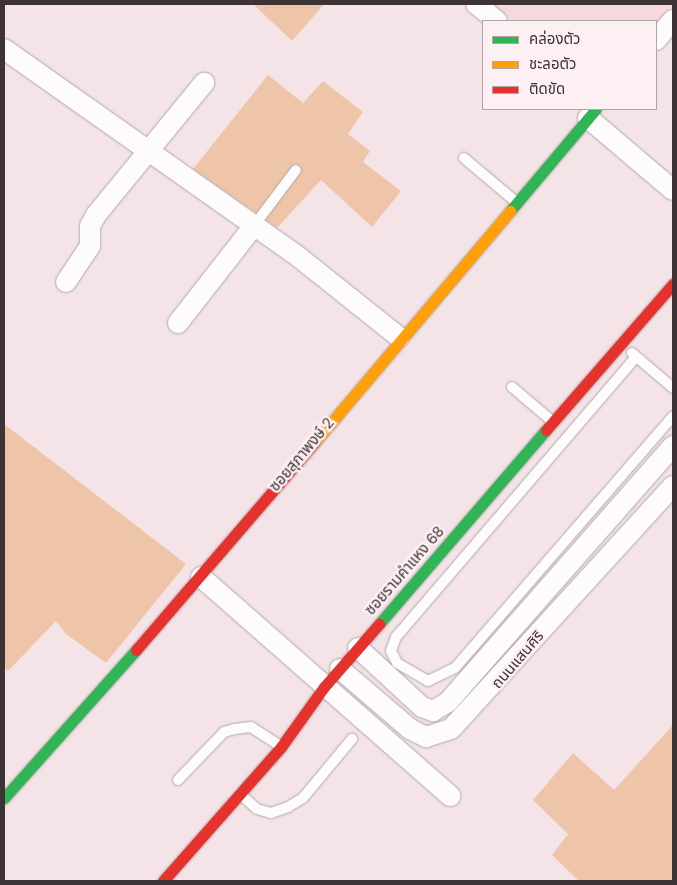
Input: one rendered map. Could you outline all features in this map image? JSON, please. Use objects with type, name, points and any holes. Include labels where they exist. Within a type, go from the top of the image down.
[{"type":"street","points":[[476,4],[496,20]]},
{"type":"street","points":[[657,39],[673,20]]},
{"type":"street","points":[[4,49],[253,226],[399,337]]},
{"type":"street","points":[[66,282],[90,246],[90,226],[96,214],[204,83]]},
{"type":"street","points":[[592,114],[673,190]]},
{"type":"street","name":"ซอยสุภาพงษ์ 2","points":[[4,798],[201,576],[399,337],[592,114]]},
{"type":"street","points":[[178,322],[253,226]]},
{"type":"street","name":"ซอยรามคำแหง 68","points":[[163,881],[281,747],[324,687],[673,284]]},
{"type":"street","name":"ถนนแสนศิริ","points":[[422,706],[434,711],[448,702],[616,508],[673,446]]},
{"type":"street","name":"ถนนแสนศิริ","points":[[415,732],[437,736],[472,712],[673,486]]},
{"type":"street","points":[[616,508],[636,527]]},
{"type":"street","points":[[201,576],[324,687],[450,796]]},
{"type":"street","points":[[340,669],[415,732],[422,706],[358,648]]},
{"type":"lane","points":[[464,158],[516,202]]},
{"type":"lane","points":[[253,226],[296,170]]},
{"type":"lane","points":[[620,343],[673,388]]},
{"type":"lane","points":[[636,357],[396,637],[390,651],[397,663],[428,681],[455,668],[673,416]]},
{"type":"lane","points":[[512,387],[554,422]]},
{"type":"lane","points":[[178,780],[224,732],[251,726],[281,747]]},
{"type":"lane","points":[[240,795],[257,809],[271,813],[288,808],[303,798],[352,739]]},
{"type":"shaded area","points":[[253,4],[324,4],[292,41]]},
{"type":"shaded area","points":[[493,4],[673,4],[657,22],[657,20],[512,20]]},
{"type":"shaded area","points":[[268,75],[303,103],[323,81],[363,112],[348,134],[370,151],[363,162],[401,191],[372,227],[321,180],[277,228],[193,169]]},
{"type":"shaded area","points":[[4,424],[186,564],[106,663],[66,634],[56,621],[8,671],[4,668]]},
{"type":"shaded area","points":[[673,725],[673,881],[579,881],[552,855],[568,834],[533,800],[573,753],[614,790]]},
{"type":"traffic: fast","points":[[510,211],[595,110]]},
{"type":"traffic: fast","points":[[379,624],[546,430]]},
{"type":"traffic: fast","points":[[4,798],[136,650]]},
{"type":"traffic: slow","points":[[314,443],[510,211]]},
{"type":"traffic: jam","points":[[546,430],[673,284]]},
{"type":"traffic: jam","points":[[136,650],[314,443]]},
{"type":"traffic: jam","points":[[163,881],[281,747],[324,687],[379,624]]}]
